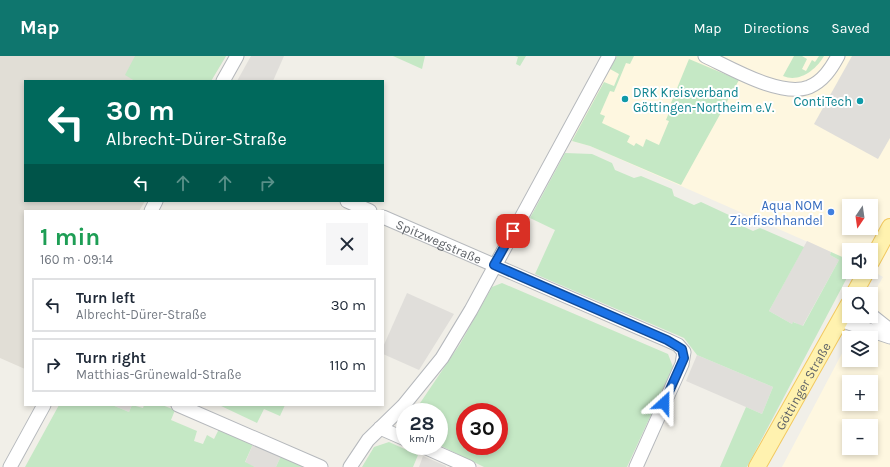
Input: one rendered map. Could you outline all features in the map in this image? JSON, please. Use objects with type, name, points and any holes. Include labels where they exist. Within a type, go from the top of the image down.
[{"type":"main road","points":[[878,249],[890,227]]},
{"type":"main road","name":"Göttinger Straße","points":[[757,467],[842,316]]},
{"type":"street","points":[[224,80],[237,56]]},
{"type":"street","points":[[350,467],[358,452],[403,406],[440,362],[460,329],[609,56]]},
{"type":"street","points":[[705,56],[775,86],[794,89],[808,87],[821,80],[830,70],[838,56]]},
{"type":"street","points":[[350,202],[368,210]]},
{"type":"street","name":"Spitzwegstraße","points":[[384,216],[667,340],[682,349],[684,352],[682,364],[636,467]]},
{"type":"street","points":[[840,320],[890,337]]},
{"type":"street","points":[[878,321],[890,330]]},
{"type":"street","points":[[10,467],[43,406]]},
{"type":"street","points":[[180,406],[321,467]]},
{"type":"street","points":[[380,428],[396,435]]},
{"type":"street","points":[[442,455],[469,467]]},
{"type":"shaded area","points":[[0,56],[226,56],[212,80],[24,80],[24,202],[144,202],[140,210],[24,210],[24,369],[0,358]]},
{"type":"shaded area","points":[[251,56],[284,56],[273,80],[238,80]]},
{"type":"shaded area","points":[[612,56],[890,56],[890,467],[782,467],[842,353],[842,367],[878,367],[878,331],[854,331],[858,323],[878,323],[877,287],[883,277],[878,274],[878,243],[842,243],[842,257],[590,146],[572,141],[569,133]]},
{"type":"shaded area","name":"ContiTech","points":[[852,56],[890,56],[890,138],[878,159],[814,124]]},
{"type":"shaded area","points":[[807,241],[831,252],[830,255],[839,260],[802,327],[794,322],[792,324],[769,311]]},
{"type":"shaded area","points":[[407,293],[454,314],[419,370],[384,354],[384,345]]},
{"type":"shaded area","points":[[697,355],[773,387],[762,414],[686,381]]},
{"type":"shaded area","points":[[114,406],[132,406],[129,412]]},
{"type":"shaded area","points":[[253,444],[281,456],[276,467],[255,467],[245,463]]},
{"type":"shaded area","points":[[423,456],[446,466],[446,467],[419,467]]},
{"type":"green space","points":[[135,56],[226,56],[212,80],[133,80],[125,75]]},
{"type":"green space","points":[[393,56],[425,56],[422,69]]},
{"type":"green space","points":[[515,56],[526,56],[520,66],[516,64],[518,57]]},
{"type":"green space","points":[[617,56],[634,56],[630,64],[626,63],[614,92],[610,91],[600,114],[605,116],[602,123],[630,136],[627,142],[634,146],[636,143],[643,147],[646,139],[659,145],[669,121],[666,120],[672,105],[671,103],[689,59],[739,80],[681,185],[590,146],[572,141],[604,82],[614,86],[619,74],[610,69]]},
{"type":"green space","points":[[794,56],[802,56],[807,59],[802,69],[806,71],[812,60],[815,62],[819,56],[824,56],[812,70],[806,74],[795,78],[783,76]]},
{"type":"green space","points":[[565,153],[592,154],[612,163],[615,170],[634,178],[641,176],[672,189],[674,196],[694,205],[701,202],[729,215],[732,221],[753,231],[760,228],[804,247],[769,311],[792,324],[793,322],[803,326],[839,260],[830,255],[831,252],[842,257],[842,279],[846,279],[747,467],[720,467],[746,407],[762,414],[773,387],[697,355],[684,338],[535,274],[555,230],[530,218]]},
{"type":"green space","points":[[502,283],[668,354],[673,367],[627,467],[484,467],[459,455],[508,455],[508,403],[456,403],[456,453],[448,449],[448,403],[420,403],[460,344],[492,287]]},
{"type":"green space","points":[[58,406],[114,406],[129,412],[132,406],[143,408],[144,406],[165,406],[175,410],[171,420],[197,431],[194,441],[203,444],[207,435],[214,439],[219,429],[253,444],[245,462],[255,467],[25,467]]},
{"type":"green space","points":[[221,406],[285,406],[280,416],[264,409],[257,423]]},
{"type":"green space","points":[[389,442],[396,445],[396,455],[418,455],[413,467],[362,467],[374,447]]},
{"type":"green space","points":[[281,456],[305,467],[276,467]]},
{"type":"place","name":"DRK Kreisverband Göttingen-Northeim e.V.","points":[[625,99]]},
{"type":"place","name":"ContiTech","points":[[860,101]]},
{"type":"place","name":"Aqua NOM Zierfischhandel","points":[[831,212]]},
{"type":"route","points":[[513,231],[494,265],[673,342],[682,349],[684,352],[684,358],[682,364],[664,403]]}]
